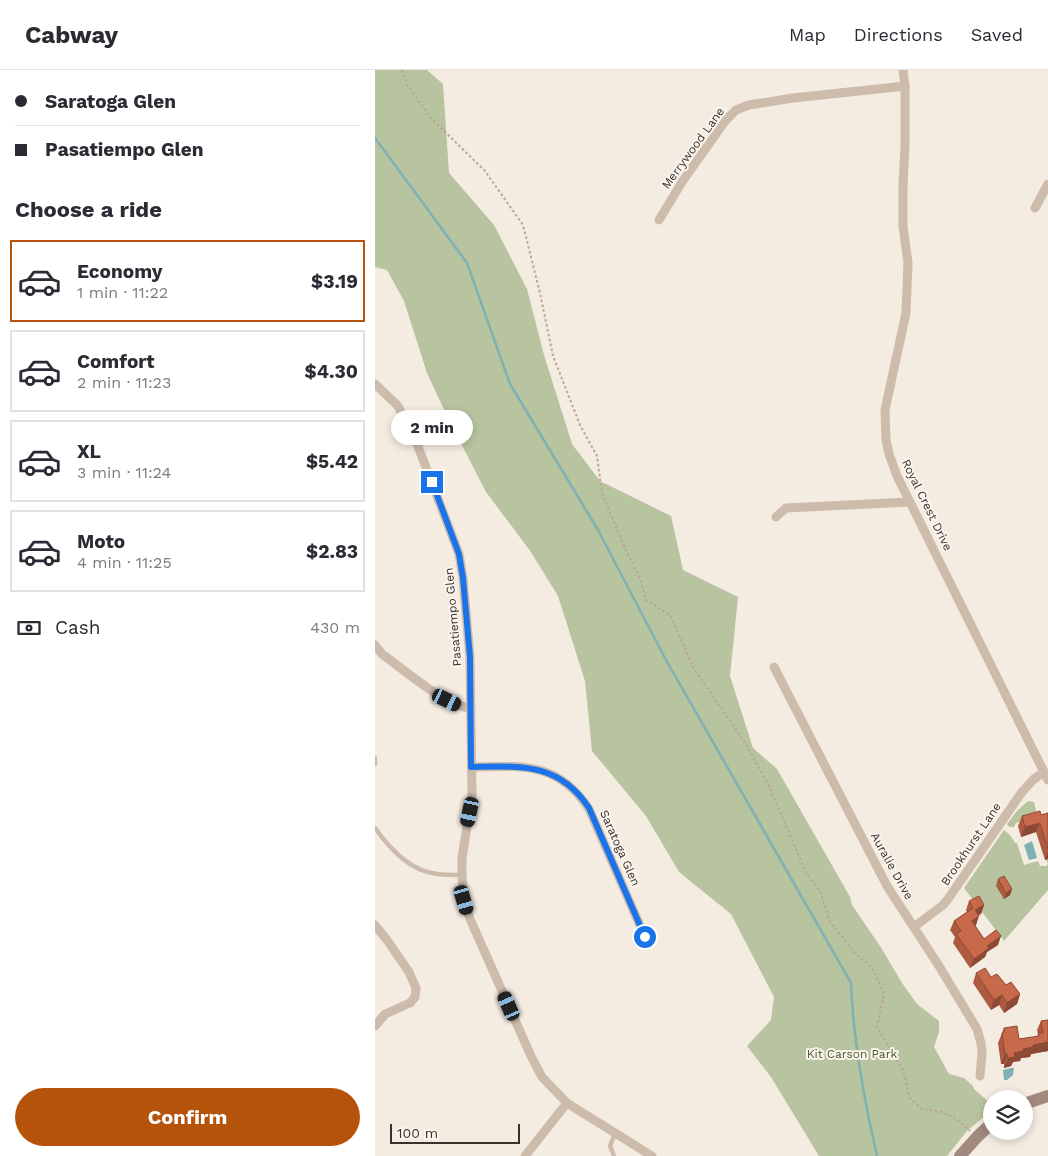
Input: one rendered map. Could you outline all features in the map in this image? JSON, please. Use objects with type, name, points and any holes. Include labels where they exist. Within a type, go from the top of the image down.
[{"type":"street","name":"Royal Crest Drive","points":[[903,70],[905,86],[903,226],[908,263],[906,313],[885,410],[886,440],[897,476],[1046,776]]},
{"type":"street","name":"Merrywood Lane","points":[[659,220],[682,182],[726,120],[736,110],[749,105],[793,98],[905,86]]},
{"type":"street","points":[[1035,208],[1048,184]]},
{"type":"street","name":"Pasatiempo Glen","points":[[375,384],[397,405],[411,428],[459,554],[468,638],[472,795],[461,858],[461,875],[464,900],[470,919],[542,1077],[567,1103],[652,1156]]},
{"type":"street","points":[[776,517],[786,508],[910,502]]},
{"type":"street","points":[[375,645],[382,654],[447,700],[471,709]]},
{"type":"street","name":"Auralie Drive","points":[[775,667],[887,886],[977,1029],[983,1053],[980,1076]]},
{"type":"street","name":"Saratoga Glen","points":[[471,767],[520,766],[533,768],[564,780],[589,808],[645,937]]},
{"type":"street","name":"Brookhurst Lane","points":[[914,927],[948,899],[1021,792],[1034,779],[1046,776]]},
{"type":"street","points":[[375,925],[409,972],[416,988],[415,997],[410,1003],[385,1014],[375,1026]]},
{"type":"street","points":[[1033,1101],[1048,1096]]},
{"type":"street","points":[[525,1156],[567,1103]]},
{"type":"street","points":[[960,1156],[983,1131]]},
{"type":"lane","points":[[375,758],[375,764]]},
{"type":"lane","points":[[375,828],[387,846],[416,868],[437,874],[461,875]]},
{"type":"lane","points":[[614,1156],[610,1146],[615,1133]]},
{"type":"path","points":[[402,70],[408,86],[431,118],[485,171],[523,225],[553,356],[580,425],[597,456],[601,494],[640,578],[646,600],[669,616],[694,669],[744,741],[769,786],[807,875],[820,892],[830,922],[856,954],[873,969],[884,994],[877,1027],[903,1070],[910,1098],[922,1109],[942,1110],[963,1123],[970,1131]]},
{"type":"green space","name":"Kit Carson Park","points":[[375,70],[427,70],[443,84],[449,173],[494,225],[527,289],[544,355],[572,444],[600,481],[671,516],[683,570],[738,597],[730,676],[753,748],[777,769],[850,897],[852,905],[882,949],[902,983],[917,1004],[939,1021],[939,1032],[934,1047],[949,1074],[964,1078],[983,1097],[983,1118],[967,1131],[947,1156],[819,1156],[771,1077],[747,1046],[771,1020],[774,997],[731,914],[679,872],[646,816],[592,751],[585,681],[558,596],[531,552],[486,492],[427,373],[404,301],[387,270],[375,267]]},
{"type":"green space","points":[[1028,801],[1034,802],[1037,815],[1016,823],[1014,827],[1009,827],[1007,824]]},
{"type":"green space","points":[[1004,830],[1017,843],[1024,865],[1038,861],[1040,866],[1048,864],[1048,890],[1004,941],[964,888]]},
{"type":"water","points":[[1032,841],[1037,858],[1029,860],[1024,845]]},
{"type":"water","points":[[1014,1068],[1013,1075],[1004,1080],[1003,1070]]},
{"type":"building","points":[[1040,811],[1041,815],[1048,813],[1048,849],[1040,823],[1025,827],[1022,816]]},
{"type":"building","points":[[1004,876],[1012,889],[1006,893],[998,879]]},
{"type":"building","points":[[979,896],[984,905],[975,910],[979,916],[972,921],[984,939],[996,930],[1001,936],[974,959],[956,934],[961,931],[954,921],[973,908],[969,901]]},
{"type":"building","points":[[985,968],[991,977],[997,974],[1006,985],[1011,982],[1020,994],[1007,1003],[1002,995],[994,1000],[976,973]]},
{"type":"building","points":[[1048,1020],[1048,1042],[1023,1049],[1024,1051],[1014,1053],[1015,1057],[1008,1058],[1007,1054],[1005,1054],[1002,1033],[1004,1028],[1017,1026],[1019,1039],[1039,1036],[1038,1033],[1043,1033],[1041,1021]]},
{"type":"waterway","points":[[375,138],[467,263],[510,384],[598,530],[666,660],[851,983],[860,1070],[877,1156]]},
{"type":"route","points":[[432,482],[459,554],[463,578],[470,657],[471,767],[520,766],[555,775],[564,780],[589,808],[645,937]]}]
